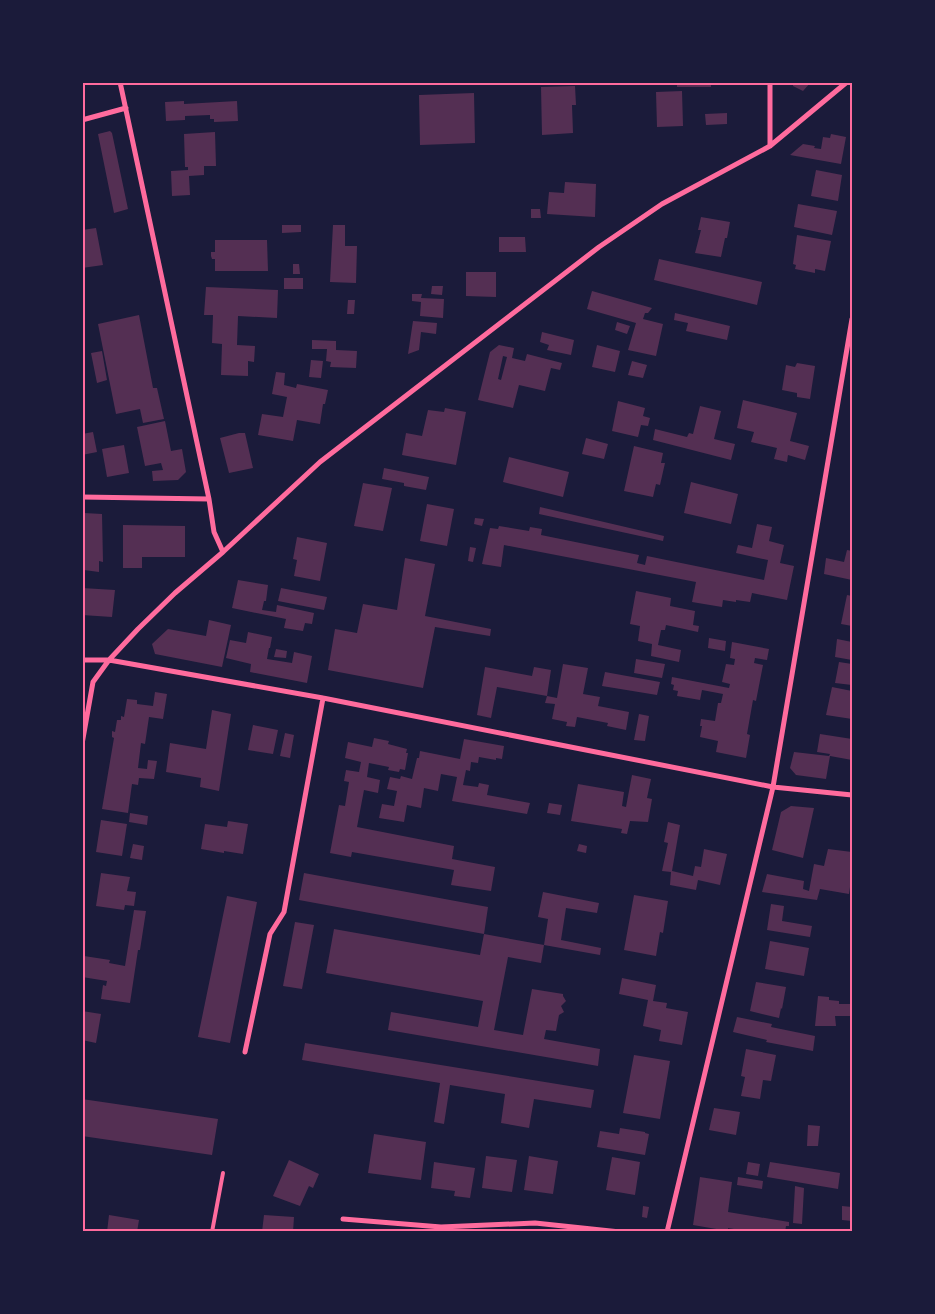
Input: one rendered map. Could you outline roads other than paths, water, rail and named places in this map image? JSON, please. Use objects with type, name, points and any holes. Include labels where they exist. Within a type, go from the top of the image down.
[{"type":"street","points":[[120,82],[214,532],[223,552]]},
{"type":"street","points":[[770,82],[770,146]]},
{"type":"street","points":[[82,744],[93,682],[109,660],[176,593],[320,462],[599,247],[662,204],[770,146],[847,82]]},
{"type":"street","points":[[82,120],[126,108]]},
{"type":"street","points":[[667,1232],[773,787],[852,319]]},
{"type":"street","points":[[82,497],[208,499]]},
{"type":"street","points":[[82,660],[109,660],[324,698],[773,787],[852,794]]},
{"type":"street","points":[[245,1052],[270,934],[284,912],[324,698]]},
{"type":"street","points":[[343,1219],[441,1227],[535,1223],[620,1232]]},
{"type":"lane","points":[[212,1232],[223,1173]]}]
